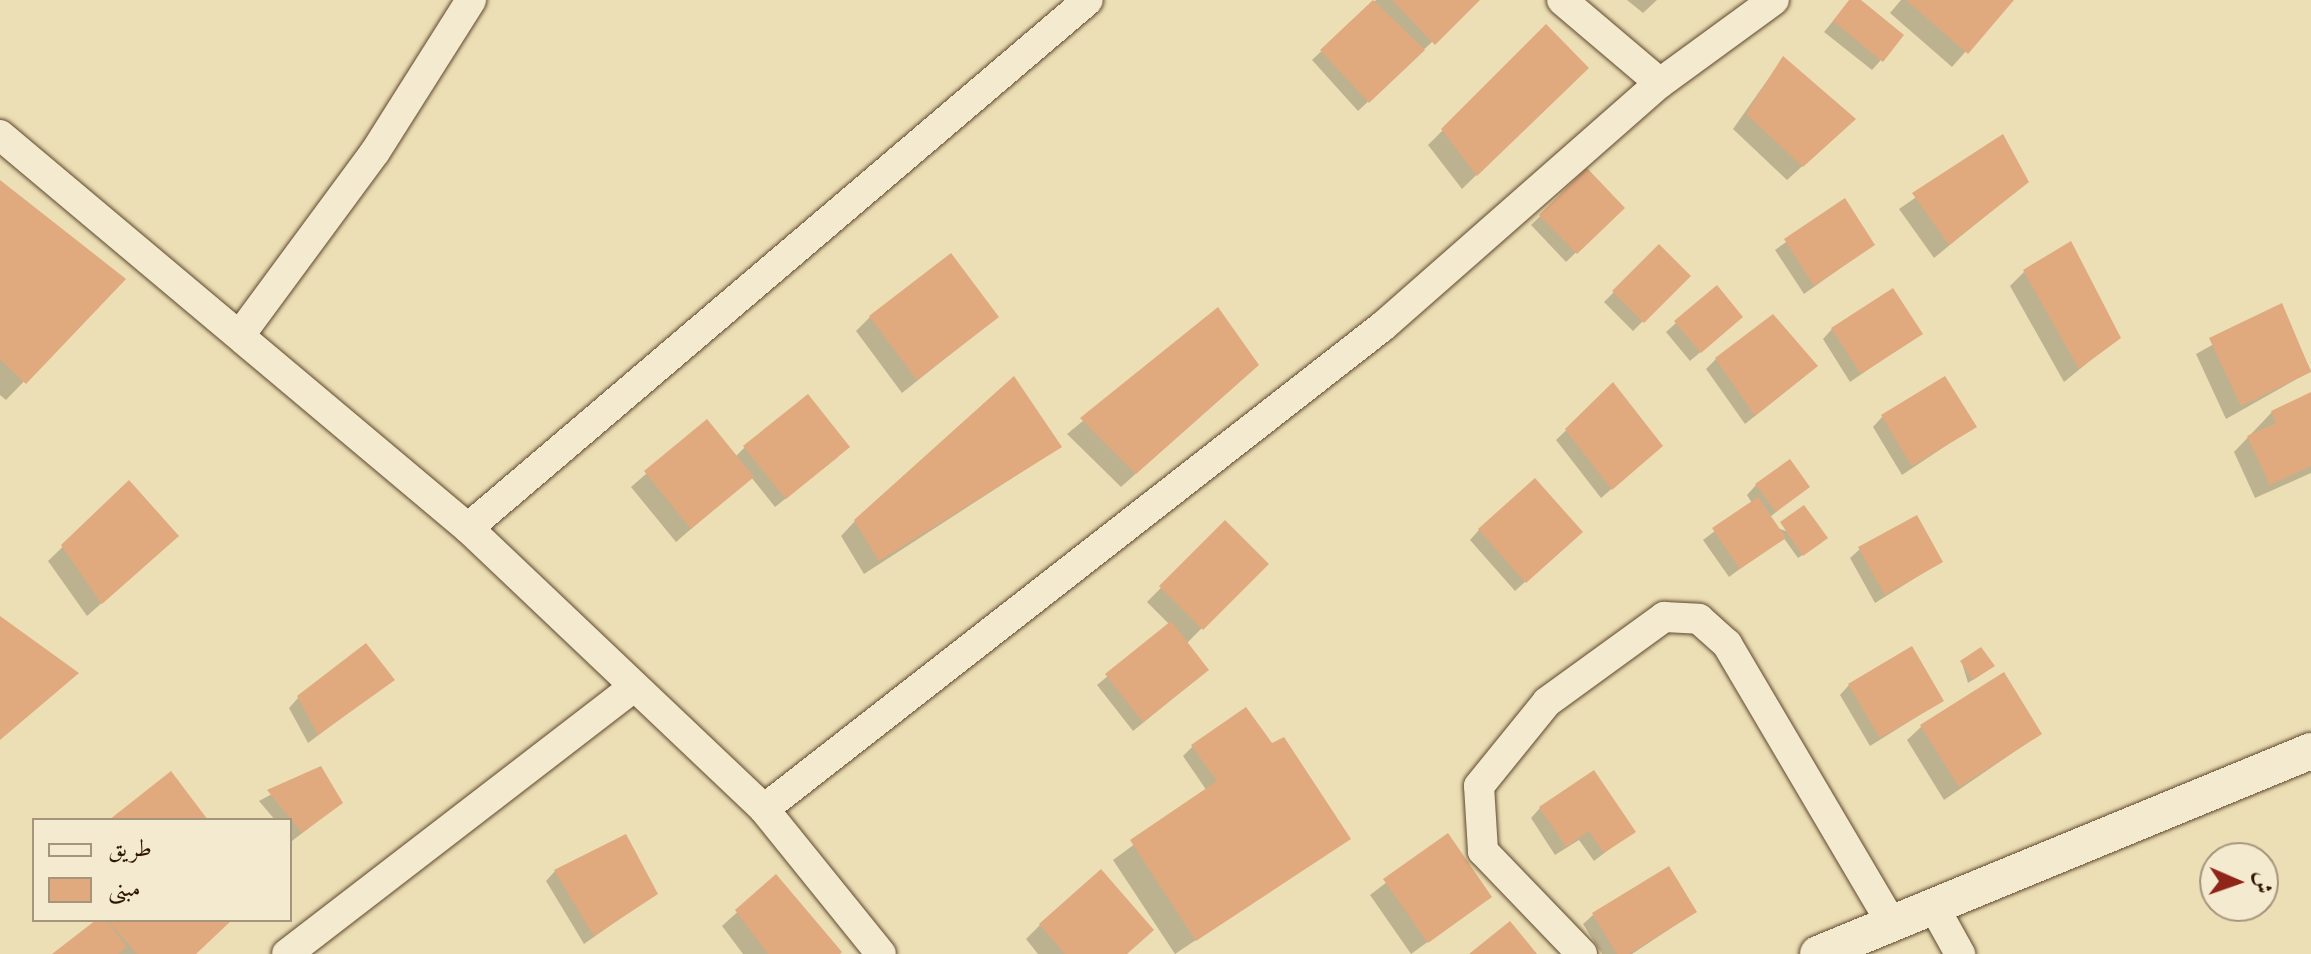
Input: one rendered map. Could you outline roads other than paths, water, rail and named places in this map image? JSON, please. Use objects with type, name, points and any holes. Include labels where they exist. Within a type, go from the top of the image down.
[{"type":"street","points":[[240,335],[375,152],[471,0]]},
{"type":"street","points":[[468,528],[1088,0]]},
{"type":"street","points":[[1562,0],[1660,83]]},
{"type":"street","points":[[764,809],[1383,326],[1660,83],[1774,0]]},
{"type":"street","points":[[0,135],[468,528],[764,809],[881,954]]},
{"type":"street","points":[[1582,954],[1483,851],[1479,786],[1547,702],[1664,617],[1699,619],[1727,644],[1892,924]]},
{"type":"street","points":[[287,954],[634,687]]},
{"type":"street","points":[[1818,954],[2311,751]]},
{"type":"street","points":[[1934,907],[1960,954]]}]
